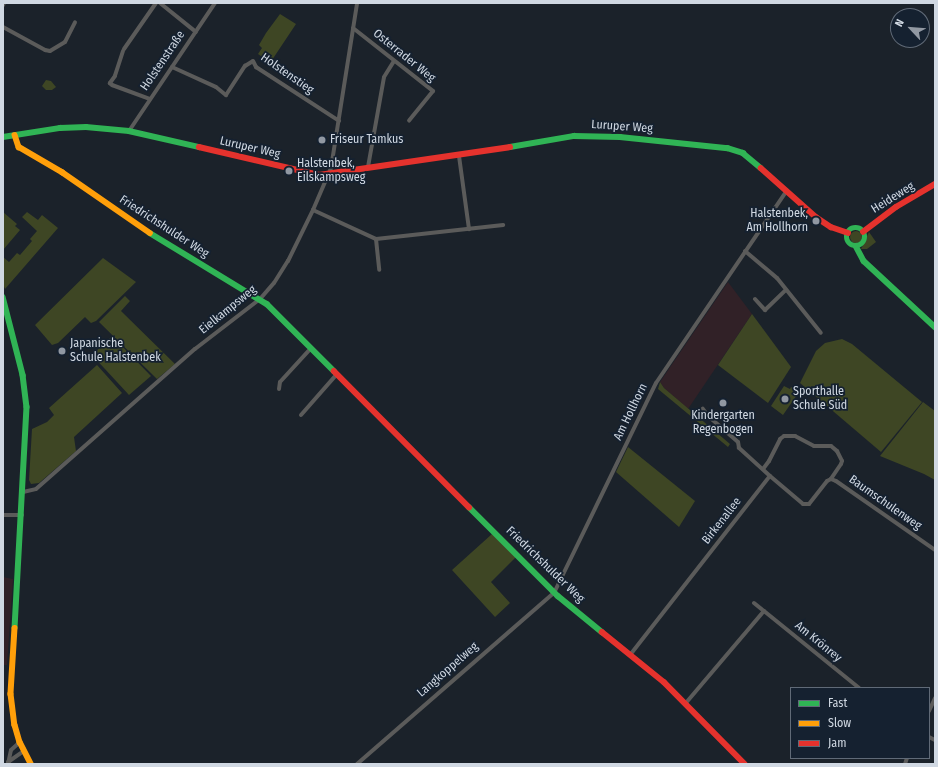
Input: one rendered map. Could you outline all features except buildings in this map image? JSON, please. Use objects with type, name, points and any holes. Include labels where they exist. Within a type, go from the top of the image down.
[{"type":"street","points":[[150,99],[110,83],[115,76],[124,50],[156,3]]},
{"type":"street","points":[[160,3],[196,32]]},
{"type":"street","name":"Holstenstraße","points":[[129,131],[215,3]]},
{"type":"street","name":"Eielkampsweg","points":[[23,492],[36,489],[195,349],[260,299],[274,283],[288,261],[313,210],[328,174],[339,121],[357,3]]},
{"type":"street","points":[[3,27],[45,50],[50,51],[65,42],[75,22]]},
{"type":"street","name":"Osterrader Weg","points":[[353,28],[432,91],[409,121]]},
{"type":"street","name":"Holstenstieg","points":[[172,67],[216,87],[226,95],[245,66],[253,61],[256,67],[339,121]]},
{"type":"street","points":[[368,168],[384,77],[394,61]]},
{"type":"street","name":"Luruper Weg","points":[[15,135],[35,130],[72,127],[129,131],[311,173],[328,174],[459,156],[574,136],[613,137],[669,142],[738,151],[787,190],[821,221],[848,233]]},
{"type":"street","points":[[3,136],[15,135]]},
{"type":"street","name":"Friedrichshulder Weg","points":[[15,135],[19,147],[62,172],[161,240],[260,299],[311,348],[554,592],[664,682],[745,764]]},
{"type":"street","points":[[459,156],[469,229]]},
{"type":"street","name":"Heideweg","points":[[863,232],[896,207],[935,184]]},
{"type":"street","name":"Am Hollhorn","points":[[554,592],[656,383],[787,190]]},
{"type":"street","points":[[313,210],[376,239],[503,225]]},
{"type":"street","points":[[856,246],[864,241],[863,232],[855,228],[848,233],[848,242],[856,246],[864,261],[935,327]]},
{"type":"street","points":[[376,239],[379,270]]},
{"type":"street","points":[[745,251],[772,273],[822,333]]},
{"type":"street","points":[[755,298],[765,310],[786,290]]},
{"type":"street","points":[[3,296],[26,390],[27,418],[11,687],[13,714],[20,742],[31,764]]},
{"type":"street","points":[[279,389],[280,382],[311,348]]},
{"type":"street","points":[[301,415],[337,374]]},
{"type":"street","points":[[703,409],[708,416],[738,442],[739,448],[770,476]]},
{"type":"street","points":[[763,469],[769,461],[780,439],[784,436],[795,436],[814,446],[831,446],[838,451],[842,461],[831,479]]},
{"type":"street","name":"Baumschulenweg","points":[[770,476],[803,504],[809,504],[827,481],[831,479],[935,550]]},
{"type":"street","name":"Birkenallee","points":[[630,655],[770,476]]},
{"type":"street","points":[[3,515],[22,515]]},
{"type":"street","name":"Langkoppelweg","points":[[357,764],[554,592]]},
{"type":"street","name":"Am Krönrey","points":[[754,603],[858,687]]},
{"type":"street","points":[[685,704],[764,611]]},
{"type":"street","points":[[930,709],[935,698]]},
{"type":"street","points":[[6,763],[12,750],[20,742]]},
{"type":"street","points":[[6,763],[24,751]]},
{"type":"shaded area","points":[[728,282],[752,314],[688,409],[664,388],[660,382]]},
{"type":"shaded area","points":[[3,577],[13,579],[7,665],[3,665]]},
{"type":"green space","points":[[280,14],[296,24],[272,60],[264,58],[258,54],[262,48],[259,45]]},
{"type":"green space","points":[[46,80],[51,81],[56,87],[52,90],[46,90],[42,86]]},
{"type":"green space","points":[[3,212],[17,224],[15,226],[20,230],[3,250]]},
{"type":"green space","points":[[27,212],[38,220],[42,215],[58,228],[5,289],[3,284],[3,257],[9,262],[17,253],[20,255],[32,241],[30,239],[37,231],[22,217]]},
{"type":"green space","points":[[856,231],[860,233],[862,237],[860,241],[856,243],[852,241],[850,237],[852,233]]},
{"type":"green space","points":[[869,232],[876,242],[867,249],[861,249]]},
{"type":"green space","points":[[103,258],[136,282],[96,321],[91,323],[85,317],[58,343],[52,345],[35,325]]},
{"type":"green space","points":[[125,296],[130,301],[121,311],[175,364],[157,379],[99,322]]},
{"type":"green space","points":[[752,314],[791,367],[768,403],[718,365]]},
{"type":"green space","points":[[112,336],[151,376],[129,395],[92,355]]},
{"type":"green space","points":[[842,339],[852,344],[922,402],[881,452],[800,383],[816,351],[825,343]]},
{"type":"green space","points":[[97,365],[122,393],[74,437],[76,451],[39,483],[31,484],[29,480],[32,429],[47,422],[54,415],[49,408]]},
{"type":"green space","points":[[660,382],[664,388],[730,444],[728,447],[658,389]]},
{"type":"green space","name":"Sporthalle Schule Süd","points":[[784,386],[790,389],[791,387],[799,392],[783,415],[771,406]]},
{"type":"green space","points":[[923,402],[935,411],[935,480],[880,456]]},
{"type":"green space","points":[[628,447],[695,501],[679,527],[616,472]]},
{"type":"green space","points":[[492,534],[516,557],[491,582],[510,603],[495,617],[452,570]]},
{"type":"traffic: fast","points":[[3,137],[60,128],[86,127],[129,131],[199,147]]},
{"type":"traffic: fast","points":[[510,147],[574,136],[620,137],[727,148],[743,153],[761,168]]},
{"type":"traffic: fast","points":[[856,228],[862,231],[865,237],[862,243],[856,246],[850,243],[847,237],[850,231],[856,228]]},
{"type":"traffic: fast","points":[[150,233],[267,304],[334,371]]},
{"type":"traffic: fast","points":[[856,246],[864,261],[935,327]]},
{"type":"traffic: fast","points":[[3,297],[23,375],[27,407],[15,628]]},
{"type":"traffic: fast","points":[[469,507],[558,596],[602,632]]},
{"type":"traffic: slow","points":[[15,135],[19,147],[62,172],[150,233]]},
{"type":"traffic: slow","points":[[15,628],[11,694],[15,725],[20,742],[31,764]]},
{"type":"traffic: jam","points":[[199,147],[319,175],[510,147]]},
{"type":"traffic: jam","points":[[761,168],[816,217],[831,227],[848,233]]},
{"type":"traffic: jam","points":[[863,232],[896,207],[935,184]]},
{"type":"traffic: jam","points":[[334,371],[469,507]]},
{"type":"traffic: jam","points":[[602,632],[664,682],[745,764]]},
{"type":"place","name":"Friseur Tamkus","points":[[322,140]]},
{"type":"place","name":"Halstenbek, Eilskampsweg","points":[[289,171]]},
{"type":"place","name":"Halstenbek, Am Hollhorn","points":[[816,221]]},
{"type":"place","name":"Japanische Schule Halstenbek","points":[[62,351]]},
{"type":"place","name":"Sporthalle Schule Süd","points":[[785,399]]},
{"type":"place","name":"Kindergarten Regenbogen","points":[[723,403]]}]
